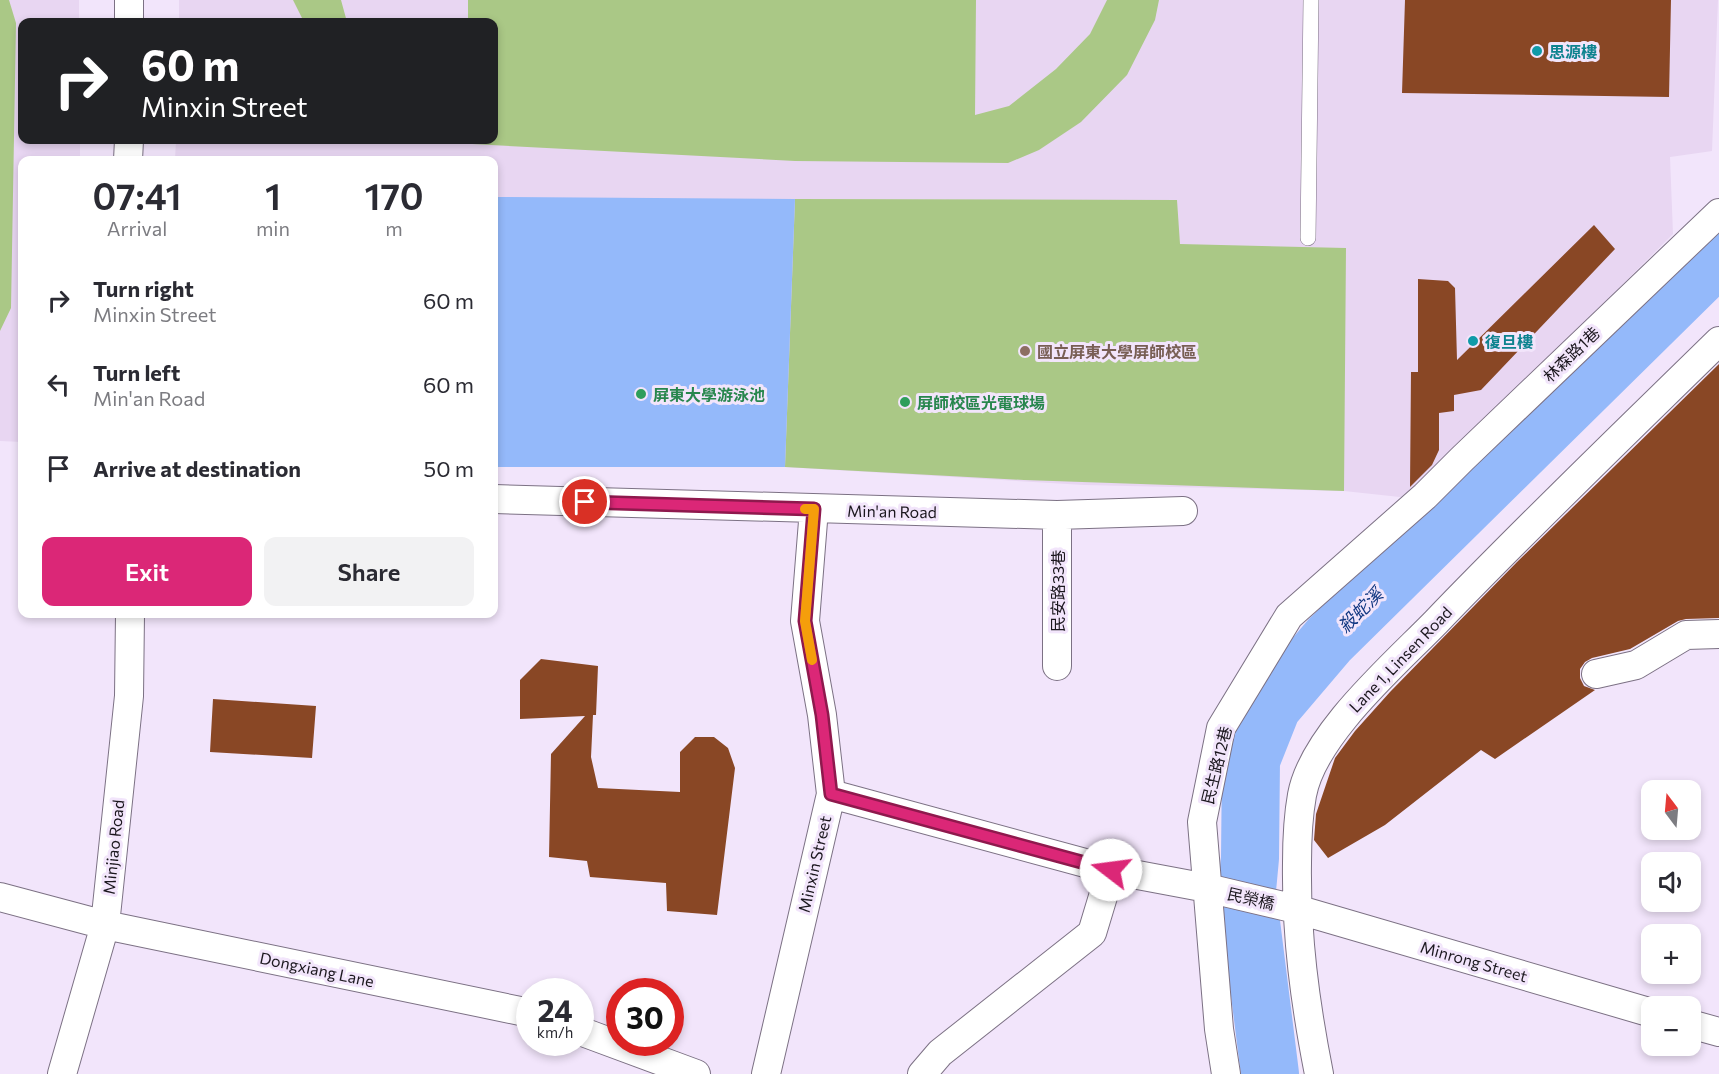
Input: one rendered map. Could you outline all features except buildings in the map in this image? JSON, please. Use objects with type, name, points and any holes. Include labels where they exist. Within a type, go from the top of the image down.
[{"type":"street","points":[[129,0],[129,18]]},
{"type":"street","name":"林森路1巷","points":[[1425,496],[1719,213]]},
{"type":"street","name":"Lane 1, Linsen Road","points":[[1319,1074],[1303,992],[1296,909],[1297,845],[1302,794],[1314,760],[1345,716],[1491,564],[1719,341]]},
{"type":"street","name":"民生路12巷","points":[[1226,1074],[1219,1029],[1202,822],[1221,729],[1289,616],[1425,496]]},
{"type":"street","name":"Min'an Road","points":[[498,498],[1057,515],[1183,511]]},
{"type":"street","name":"Minxin Street","points":[[766,1074],[831,794],[822,715],[805,621],[814,509]]},
{"type":"street","name":"民安路33巷","points":[[1056,666],[1057,515]]},
{"type":"street","name":"Minjiao Road","points":[[62,1074],[105,925],[129,696],[130,618]]},
{"type":"street","points":[[1596,674],[1636,665],[1686,635],[1719,634]]},
{"type":"street","points":[[831,794],[1111,870],[1207,888]]},
{"type":"street","points":[[922,1074],[940,1053],[1092,933],[1111,870]]},
{"type":"street","name":"民榮橋","points":[[1207,888],[1296,909]]},
{"type":"street","name":"Dongxiang Lane","points":[[0,897],[105,925],[516,1010]]},
{"type":"street","name":"Minrong Street","points":[[1296,909],[1641,1009]]},
{"type":"street","points":[[1701,1027],[1719,1032]]},
{"type":"street","points":[[594,1036],[696,1074]]},
{"type":"lane","points":[[1308,238],[1311,0]]},
{"type":"shaded area","points":[[0,0],[79,0],[79,18],[18,18],[18,144],[80,144],[80,156],[18,156],[18,442],[0,441]]},
{"type":"shaded area","name":"國立屏東大學屏師校區","points":[[179,0],[1718,0],[1712,151],[1670,157],[1673,234],[1409,498],[1344,491],[1084,485],[785,467],[498,467],[498,156],[175,156],[176,144],[498,144],[498,18],[179,18]]},
{"type":"green space","points":[[0,0],[9,0],[16,23],[11,308],[0,331]]},
{"type":"green space","points":[[293,0],[341,0],[346,18],[302,18]]},
{"type":"green space","points":[[468,0],[976,0],[975,115],[1009,106],[1056,69],[1090,34],[1107,0],[1159,0],[1155,20],[1127,75],[1081,122],[1039,150],[1008,163],[795,161],[472,144],[498,144],[498,18],[468,18]]},
{"type":"green space","points":[[795,199],[1177,200],[1180,244],[1346,248],[1344,491],[1024,480],[785,467]]},
{"type":"water","name":"屏東大學游泳池","points":[[498,197],[795,199],[785,467],[498,467]]},
{"type":"waterway","name":"殺蛇溪","points":[[1270,1074],[1247,890],[1250,858],[1251,760],[1272,707],[1329,640],[1719,256]]},
{"type":"slow traffic","points":[[805,509],[814,509],[805,621],[812,660]]},
{"type":"place","name":"思源樓","points":[[1537,51]]},
{"type":"place","name":"復旦樓","points":[[1473,341]]},
{"type":"place","name":"國立屏東大學屏師校區","points":[[1025,351]]},
{"type":"place","name":"屏東大學游泳池","points":[[641,394]]},
{"type":"place","name":"屏師校區光電球場","points":[[905,402]]},
{"type":"route","points":[[585,502],[814,509],[805,621],[822,715],[831,794],[1111,870]]}]
